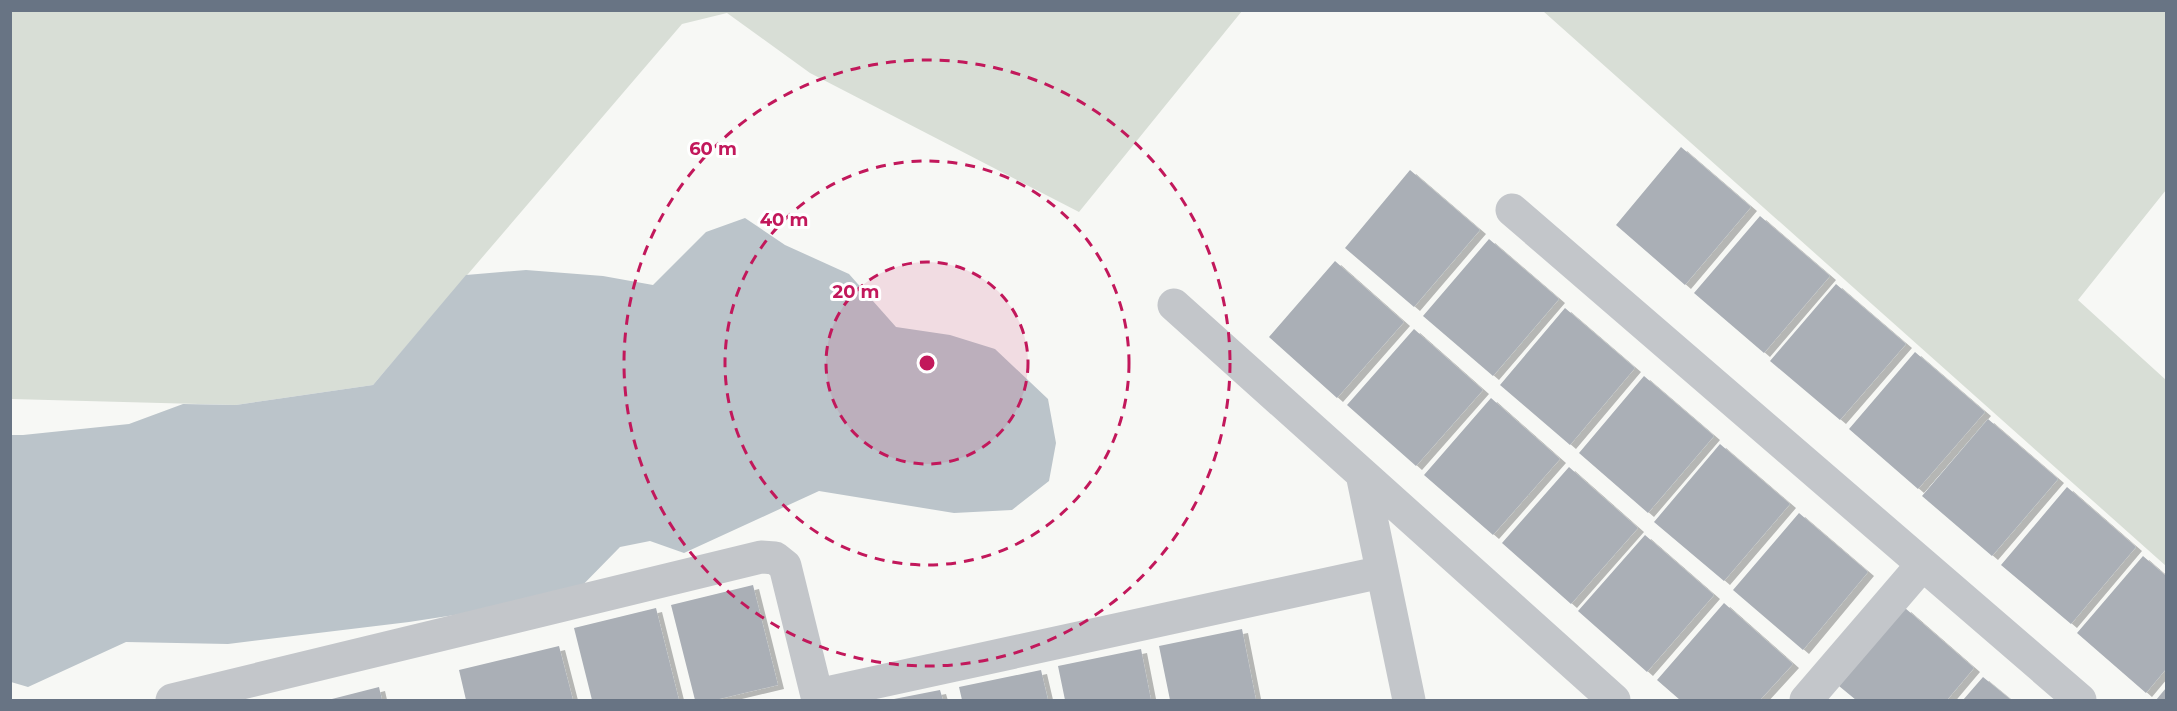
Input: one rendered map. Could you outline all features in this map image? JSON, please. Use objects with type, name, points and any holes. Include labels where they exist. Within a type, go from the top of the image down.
[{"type":"street","points":[[1512,210],[2080,700]]},
{"type":"street","points":[[1174,305],[1614,700]]},
{"type":"street","points":[[1362,474],[1409,700]]},
{"type":"street","points":[[172,700],[761,557],[775,558],[785,566],[818,698],[1382,572]]},
{"type":"street","points":[[1806,700],[1922,565]]},
{"type":"shaded area","points":[[11,11],[1242,11],[1079,212],[810,73],[727,13],[682,24],[373,385],[236,405],[11,399]]},
{"type":"shaded area","points":[[1543,11],[2166,11],[2166,190],[2078,300],[2166,380],[2166,566]]},
{"type":"shaded area","points":[[745,218],[785,245],[849,274],[896,327],[950,335],[995,349],[1048,399],[1056,443],[1049,481],[1012,510],[954,513],[819,491],[684,553],[650,541],[620,547],[571,597],[409,622],[228,644],[126,642],[28,687],[11,682],[11,435],[129,424],[183,404],[236,405],[373,385],[466,275],[526,270],[603,276],[653,285],[706,232]]},
{"type":"building","points":[[1681,147],[1751,207],[1685,285],[1616,225]]},
{"type":"building","points":[[1410,170],[1480,230],[1414,307],[1345,248]]},
{"type":"building","points":[[1760,216],[1830,276],[1764,353],[1694,293]]},
{"type":"building","points":[[1489,239],[1559,299],[1493,376],[1423,316]]},
{"type":"building","points":[[1335,261],[1404,322],[1337,398],[1269,337]]},
{"type":"building","points":[[1836,284],[1906,344],[1840,420],[1770,361]]},
{"type":"building","points":[[1565,308],[1635,368],[1570,445],[1500,385]]},
{"type":"building","points":[[1414,329],[1483,390],[1416,466],[1347,405]]},
{"type":"building","points":[[1915,352],[1985,412],[1918,489],[1849,429]]},
{"type":"building","points":[[1644,376],[1714,436],[1648,513],[1579,453]]},
{"type":"building","points":[[1491,398],[1560,459],[1493,535],[1424,475]]},
{"type":"building","points":[[1988,419],[2058,479],[1992,556],[1922,496]]},
{"type":"building","points":[[1720,444],[1790,504],[1724,581],[1654,522]]},
{"type":"building","points":[[1569,467],[1638,528],[1571,604],[1502,543]]},
{"type":"building","points":[[2067,487],[2136,547],[2071,624],[2001,565]]},
{"type":"building","points":[[1799,513],[1868,572],[1803,650],[1733,590]]},
{"type":"building","points":[[1645,535],[1714,595],[1647,672],[1578,611]]},
{"type":"building","points":[[2143,556],[2166,576],[2166,669],[2146,693],[2077,633]]},
{"type":"building","points":[[753,585],[778,685],[715,700],[695,700],[671,605]]},
{"type":"building","points":[[1724,603],[1793,664],[1760,700],[1680,700],[1657,680]]},
{"type":"building","points":[[656,608],[679,700],[592,700],[574,628]]},
{"type":"building","points":[[1905,608],[1974,668],[1947,700],[1856,700],[1839,686]]},
{"type":"building","points":[[1242,629],[1256,700],[1170,700],[1159,646]]},
{"type":"building","points":[[559,646],[573,700],[466,700],[459,670]]},
{"type":"building","points":[[1141,649],[1151,700],[1065,700],[1058,666]]},
{"type":"building","points":[[1041,670],[1048,700],[962,700],[959,687]]},
{"type":"building","points":[[1983,677],[2011,700],[1963,700]]},
{"type":"building","points":[[379,687],[382,700],[328,700]]},
{"type":"building","points":[[2166,688],[2166,700],[2156,700]]},
{"type":"building","points":[[940,690],[943,700],[894,700],[894,699]]}]
